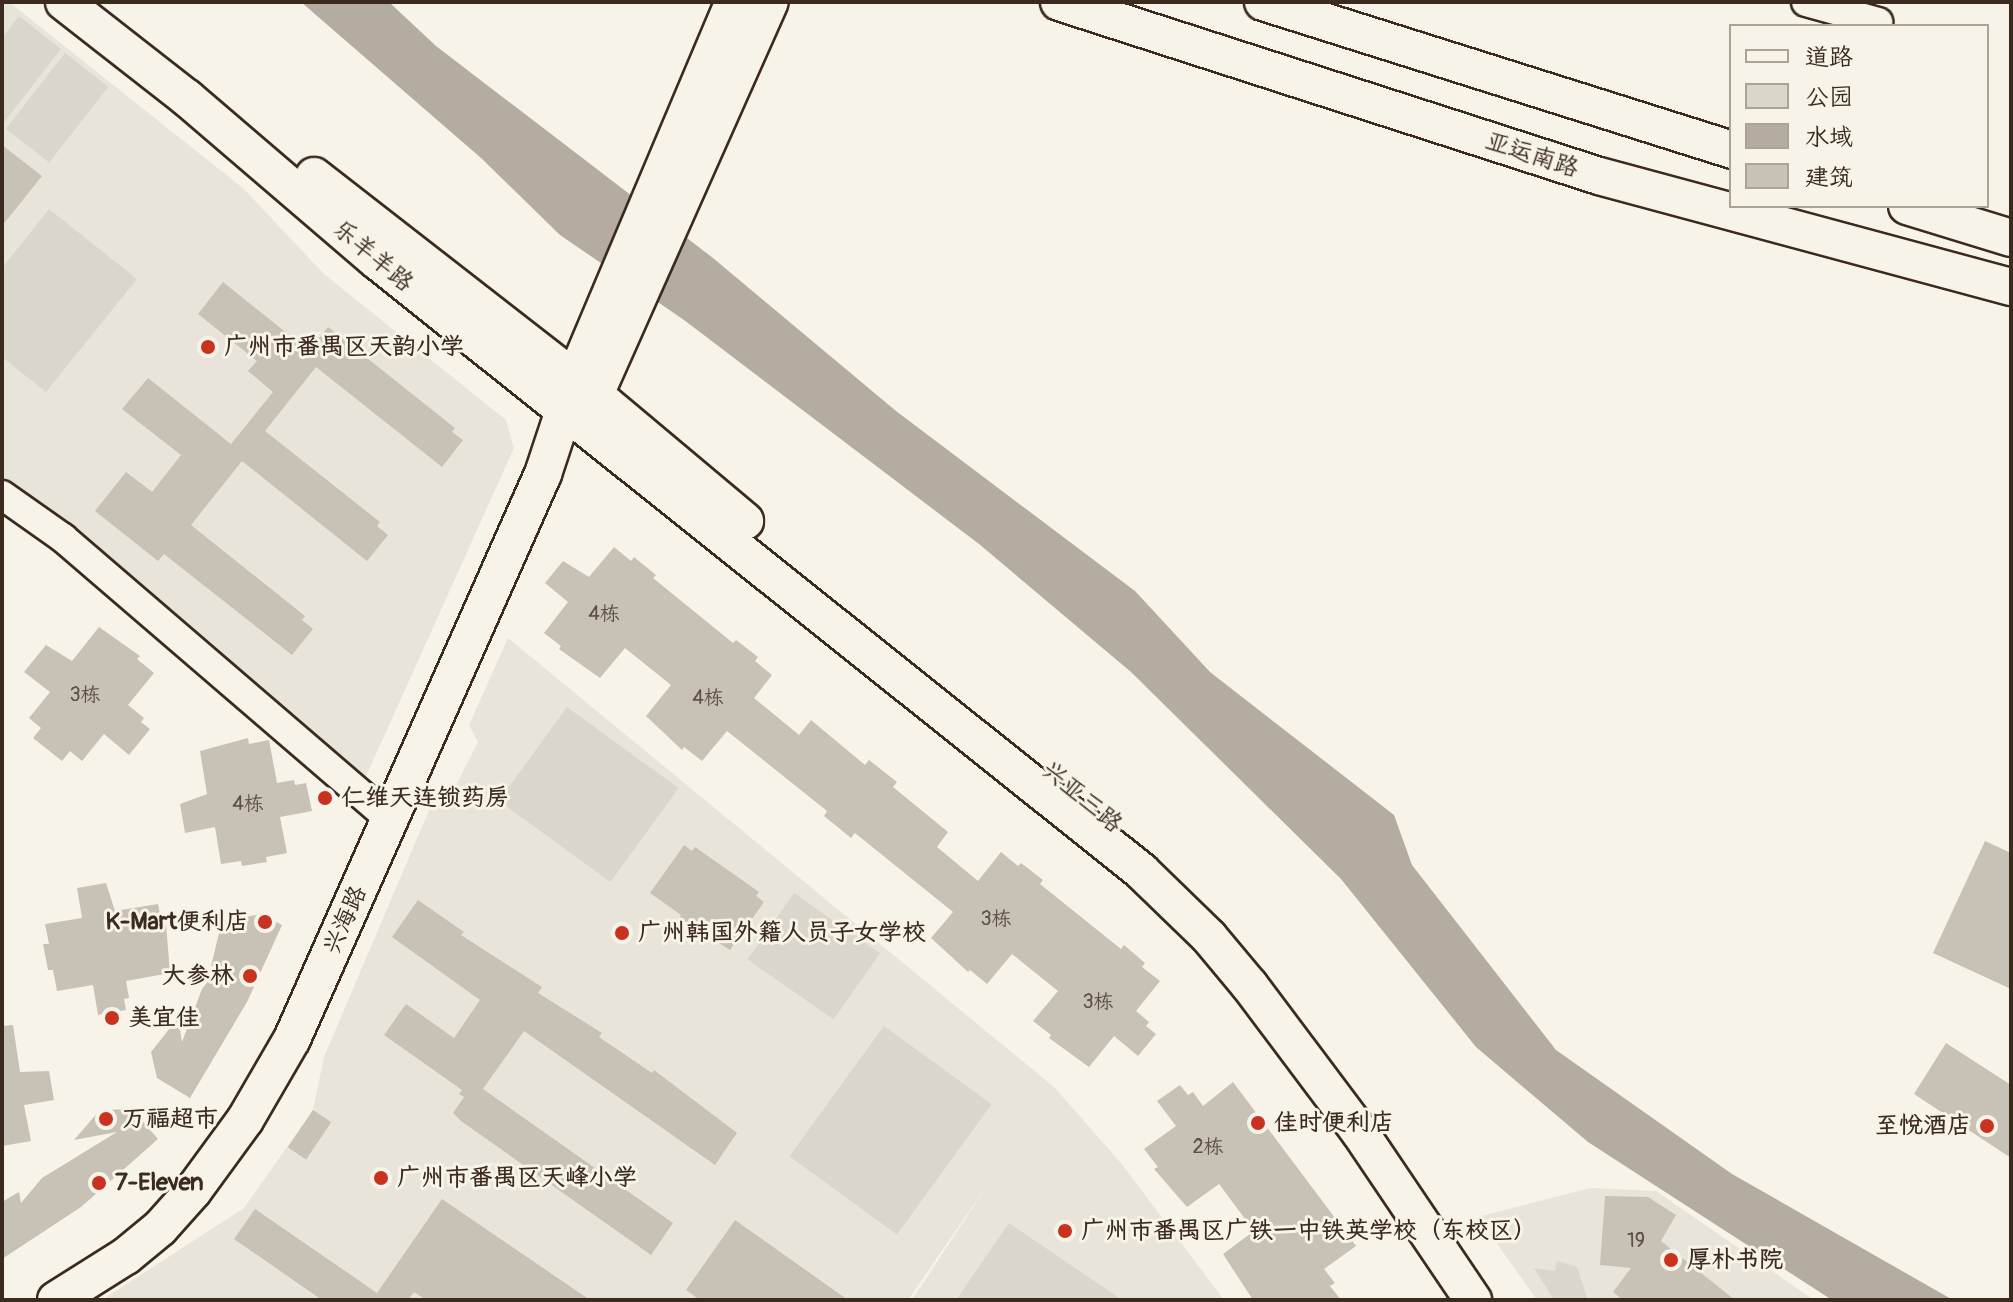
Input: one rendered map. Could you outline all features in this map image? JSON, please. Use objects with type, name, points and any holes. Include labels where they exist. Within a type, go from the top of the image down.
[{"type":"street","name":"乐羊羊路","points":[[64,2],[187,98],[376,260],[579,402]]},
{"type":"street","points":[[673,182],[734,2]]},
{"type":"street","points":[[673,182],[770,2]]},
{"type":"street","name":"亚运南路","points":[[1059,2],[1599,176],[2011,287]]},
{"type":"street","points":[[1263,2],[1729,149]]},
{"type":"street","points":[[1806,2],[1879,17]]},
{"type":"street","name":"兴海路","points":[[56,1300],[126,1256],[160,1228],[225,1151],[292,1039],[543,474],[579,402],[673,182]]},
{"type":"street","points":[[1914,208],[2011,238]]},
{"type":"street","name":"兴亚三路","points":[[579,402],[1141,871],[1209,937],[1250,986],[1359,1131],[1473,1300]]},
{"type":"street","name":"兴亚三路","points":[[579,402],[843,605],[1109,817],[1196,898],[1266,978],[1500,1300]]},
{"type":"street","points":[[2,495],[63,538],[390,819]]},
{"type":"shaded area","name":"广州市番禺区天韵小学","points":[[2,2],[9,2],[244,189],[324,274],[506,420],[514,448],[363,783],[2,479]]},
{"type":"shaded area","name":"广州韩国外籍人员子女学校","points":[[508,638],[1054,1087],[1121,1163],[1224,1300],[912,1300],[990,1181],[908,1300],[102,1300],[244,1208],[313,1110],[324,1057],[430,808],[448,801],[478,742],[469,725]]},
{"type":"shaded area","points":[[1590,1188],[1656,1191],[1814,1300],[1537,1300],[1478,1217]]},
{"type":"green space","points":[[19,16],[61,49],[2,125],[2,38]]},
{"type":"green space","points":[[65,53],[108,87],[49,163],[6,129]]},
{"type":"green space","points":[[49,209],[137,279],[46,392],[2,357],[2,268]]},
{"type":"green space","points":[[567,707],[679,788],[610,882],[499,801]]},
{"type":"green space","points":[[794,893],[880,953],[834,1020],[748,959]]},
{"type":"green space","points":[[884,1026],[992,1104],[897,1234],[789,1156]]},
{"type":"green space","points":[[1009,1223],[1122,1300],[956,1300]]},
{"type":"green space","points":[[1557,1261],[1577,1267],[1588,1300],[1554,1300],[1534,1268],[1555,1271]]},
{"type":"water","points":[[301,2],[389,2],[436,46],[713,258],[896,411],[1135,591],[1210,672],[1394,815],[1412,865],[1556,1050],[1732,1174],[1953,1300],[1832,1300],[1588,1142],[1476,1047],[1341,879],[1131,672],[979,544],[684,320],[560,235],[481,158]]},
{"type":"building","points":[[2,145],[42,176],[2,226]]},
{"type":"building","points":[[223,282],[309,351],[328,327],[455,428],[452,432],[463,440],[442,467],[316,367],[265,431],[380,522],[377,526],[388,535],[367,561],[242,461],[191,525],[305,616],[302,620],[313,629],[292,655],[164,554],[158,561],[95,511],[126,472],[152,492],[181,455],[122,409],[148,378],[231,444],[273,392],[248,371],[257,361],[198,314]]},
{"type":"building","points":[[614,547],[631,561],[634,557],[656,575],[653,578],[733,643],[736,640],[758,657],[755,661],[772,675],[754,698],[799,735],[811,720],[865,765],[869,760],[897,782],[893,787],[948,832],[937,847],[978,881],[1001,852],[1043,880],[1040,884],[1121,949],[1124,945],[1145,963],[1142,967],[1160,981],[1136,1011],[1149,1022],[1146,1026],[1156,1034],[1138,1056],[1114,1036],[1089,1067],[1049,1038],[1051,1035],[1033,1021],[1058,991],[1012,954],[987,984],[970,970],[968,972],[931,938],[953,912],[855,833],[851,838],[824,816],[827,811],[727,731],[702,761],[684,747],[682,750],[646,716],[671,685],[625,648],[600,678],[559,649],[561,646],[544,633],[568,602],[545,583],[563,561],[589,577]]},
{"type":"building","points":[[99,627],[140,656],[137,659],[154,673],[128,705],[144,718],[141,722],[150,729],[129,755],[104,734],[82,761],[70,751],[62,761],[33,738],[41,728],[29,718],[50,692],[24,672],[46,645],[72,661]]},
{"type":"building","points":[[248,738],[249,744],[269,740],[277,783],[294,780],[295,785],[306,783],[312,811],[280,817],[287,853],[266,857],[267,862],[242,866],[241,861],[221,864],[215,827],[185,833],[180,804],[207,794],[200,751]]},
{"type":"building","points":[[1985,841],[2011,853],[2011,989],[1933,953]]},
{"type":"building","points":[[684,845],[692,851],[695,847],[759,892],[756,896],[764,902],[730,950],[679,918],[681,915],[650,893]]},
{"type":"building","points":[[106,883],[115,911],[158,904],[162,925],[166,924],[170,973],[126,981],[129,998],[124,999],[126,1010],[98,1015],[93,985],[57,991],[53,970],[48,970],[43,944],[49,944],[45,924],[82,918],[77,888]]},
{"type":"building","points":[[418,900],[464,932],[461,935],[542,987],[538,993],[602,1033],[599,1037],[652,1073],[654,1070],[737,1133],[715,1165],[524,1031],[483,1089],[673,1223],[651,1255],[461,1121],[453,1113],[464,1097],[459,1094],[462,1090],[384,1035],[406,1004],[454,1038],[480,1000],[392,937]]},
{"type":"building","points":[[261,914],[282,925],[247,1002],[190,1098],[157,1078],[151,1052],[178,1018],[182,1042],[202,989],[221,965],[211,966],[222,921]]},
{"type":"building","points":[[13,1025],[20,1072],[49,1071],[54,1100],[24,1105],[31,1141],[2,1146],[2,1026]]},
{"type":"building","name":"至悦酒店","points":[[1946,1043],[2011,1085],[2011,1158],[1914,1094]]},
{"type":"building","points":[[1233,1082],[1356,1246],[1324,1269],[1335,1283],[1330,1286],[1341,1300],[1253,1300],[1223,1254],[1254,1231],[1219,1184],[1187,1207],[1154,1169],[1158,1167],[1144,1149],[1176,1126],[1157,1101],[1180,1085],[1188,1095],[1193,1092],[1203,1106]]},
{"type":"building","points":[[132,1109],[158,1139],[81,1207],[2,1259],[2,1202],[19,1192],[21,1203],[42,1178],[117,1132],[74,1140],[100,1110]]},
{"type":"building","points":[[313,1110],[331,1122],[306,1160],[288,1147]]},
{"type":"building","points":[[1605,1196],[1648,1197],[1676,1215],[1661,1241],[1735,1300],[1623,1300],[1613,1292],[1631,1268],[1600,1265]]},
{"type":"building","points":[[442,1199],[590,1300],[426,1300],[414,1292],[408,1300],[322,1300],[234,1239],[255,1209],[377,1293]]},
{"type":"building","points":[[735,1220],[848,1300],[700,1300],[686,1290]]},
{"type":"place","name":"广州市番禺区天韵小学","points":[[208,347]]},
{"type":"place","name":"仁维天连锁药房","points":[[325,798]]},
{"type":"place","name":"K-Mart便利店","points":[[265,922]]},
{"type":"place","name":"广州韩国外籍人员子女学校","points":[[622,933]]},
{"type":"place","name":"大参林","points":[[250,976]]},
{"type":"place","name":"美宜佳","points":[[112,1018]]},
{"type":"place","name":"万福超市","points":[[106,1119]]},
{"type":"place","name":"佳时便利店","points":[[1258,1123]]},
{"type":"place","name":"至悦酒店","points":[[1987,1126]]},
{"type":"place","name":"广州市番禺区天峰小学","points":[[381,1178]]},
{"type":"place","name":"7-Eleven","points":[[99,1183]]},
{"type":"place","name":"广州市番禺区广铁一中铁英学校（东校区）","points":[[1065,1231]]},
{"type":"place","name":"厚朴书院","points":[[1671,1260]]}]
